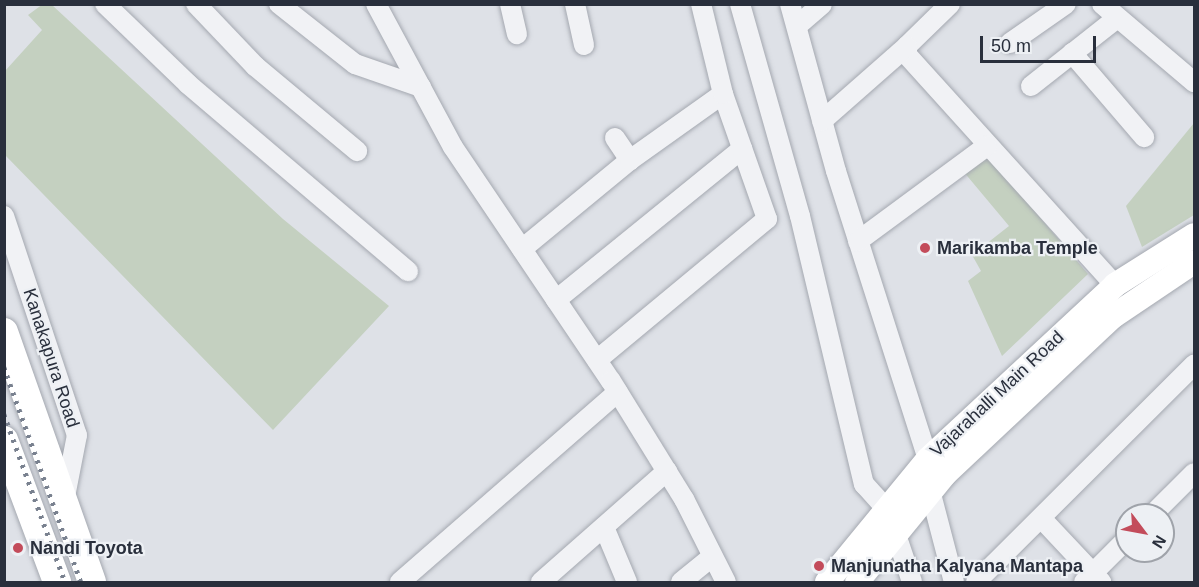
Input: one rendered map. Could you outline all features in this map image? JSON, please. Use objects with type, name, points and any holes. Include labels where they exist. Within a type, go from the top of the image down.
[{"type":"highway","name":"Kanakapura Road","points":[[4,332],[92,582]]},
{"type":"highway","points":[[4,440],[57,582]]},
{"type":"highway","points":[[43,545],[76,535]]},
{"type":"main road","name":"Vajarahalli Main Road","points":[[827,582],[888,511],[928,459],[1114,285],[1194,235]]},
{"type":"main road","name":"Vajarahalli Main Road","points":[[857,582],[931,494],[1112,317],[1194,262]]},
{"type":"street","points":[[105,4],[188,84],[408,271]]},
{"type":"street","points":[[196,4],[255,66],[357,151]]},
{"type":"street","points":[[279,4],[355,64],[421,87]]},
{"type":"street","points":[[376,4],[453,147],[597,360],[667,471],[726,582]]},
{"type":"street","points":[[510,4],[517,34]]},
{"type":"street","points":[[575,4],[584,45]]},
{"type":"street","points":[[597,360],[767,219],[723,94],[701,4]]},
{"type":"street","points":[[740,4],[800,216],[864,484],[888,511],[912,582]]},
{"type":"street","points":[[790,4],[858,241],[928,459]]},
{"type":"street","points":[[797,26],[822,4]]},
{"type":"street","points":[[822,121],[907,46],[950,4]]},
{"type":"street","points":[[1010,44],[1066,4]]},
{"type":"street","points":[[1031,86],[1072,53],[1110,11],[1194,82]]},
{"type":"street","points":[[907,46],[908,56],[1114,285]]},
{"type":"street","points":[[1072,53],[1144,137]]},
{"type":"street","points":[[522,249],[630,160],[723,94]]},
{"type":"street","points":[[615,138],[630,160]]},
{"type":"street","points":[[858,241],[987,146]]},
{"type":"street","points":[[556,300],[742,149]]},
{"type":"street","name":"Kanakapura Road","points":[[4,216],[77,435],[64,503]]},
{"type":"street","points":[[976,582],[1194,365]]},
{"type":"street","points":[[400,582],[618,393]]},
{"type":"street","points":[[541,582],[667,471]]},
{"type":"street","points":[[1164,503],[1194,473]]},
{"type":"street","points":[[4,489],[30,513]]},
{"type":"street","points":[[931,494],[954,582]]},
{"type":"street","points":[[1041,518],[1092,579],[1115,553]]},
{"type":"street","points":[[604,527],[627,582]]},
{"type":"street","points":[[681,582],[712,557]]},
{"type":"green space","points":[[43,4],[52,5],[283,219],[389,306],[273,430],[5,155],[5,71],[42,30],[28,15]]},
{"type":"green space","points":[[1194,123],[1194,215],[1142,247],[1126,206]]},
{"type":"green space","points":[[987,155],[1088,274],[1002,356],[968,281],[981,271],[972,255],[1009,226],[963,171]]},
{"type":"railway","points":[[4,367],[81,582]]},
{"type":"railway","points":[[4,414],[65,582]]},
{"type":"place","name":"Marikamba Temple","points":[[925,248]]},
{"type":"place","name":"Nandi Toyota","points":[[18,548]]},
{"type":"place","name":"Manjunatha Kalyana Mantapa","points":[[819,566]]}]
